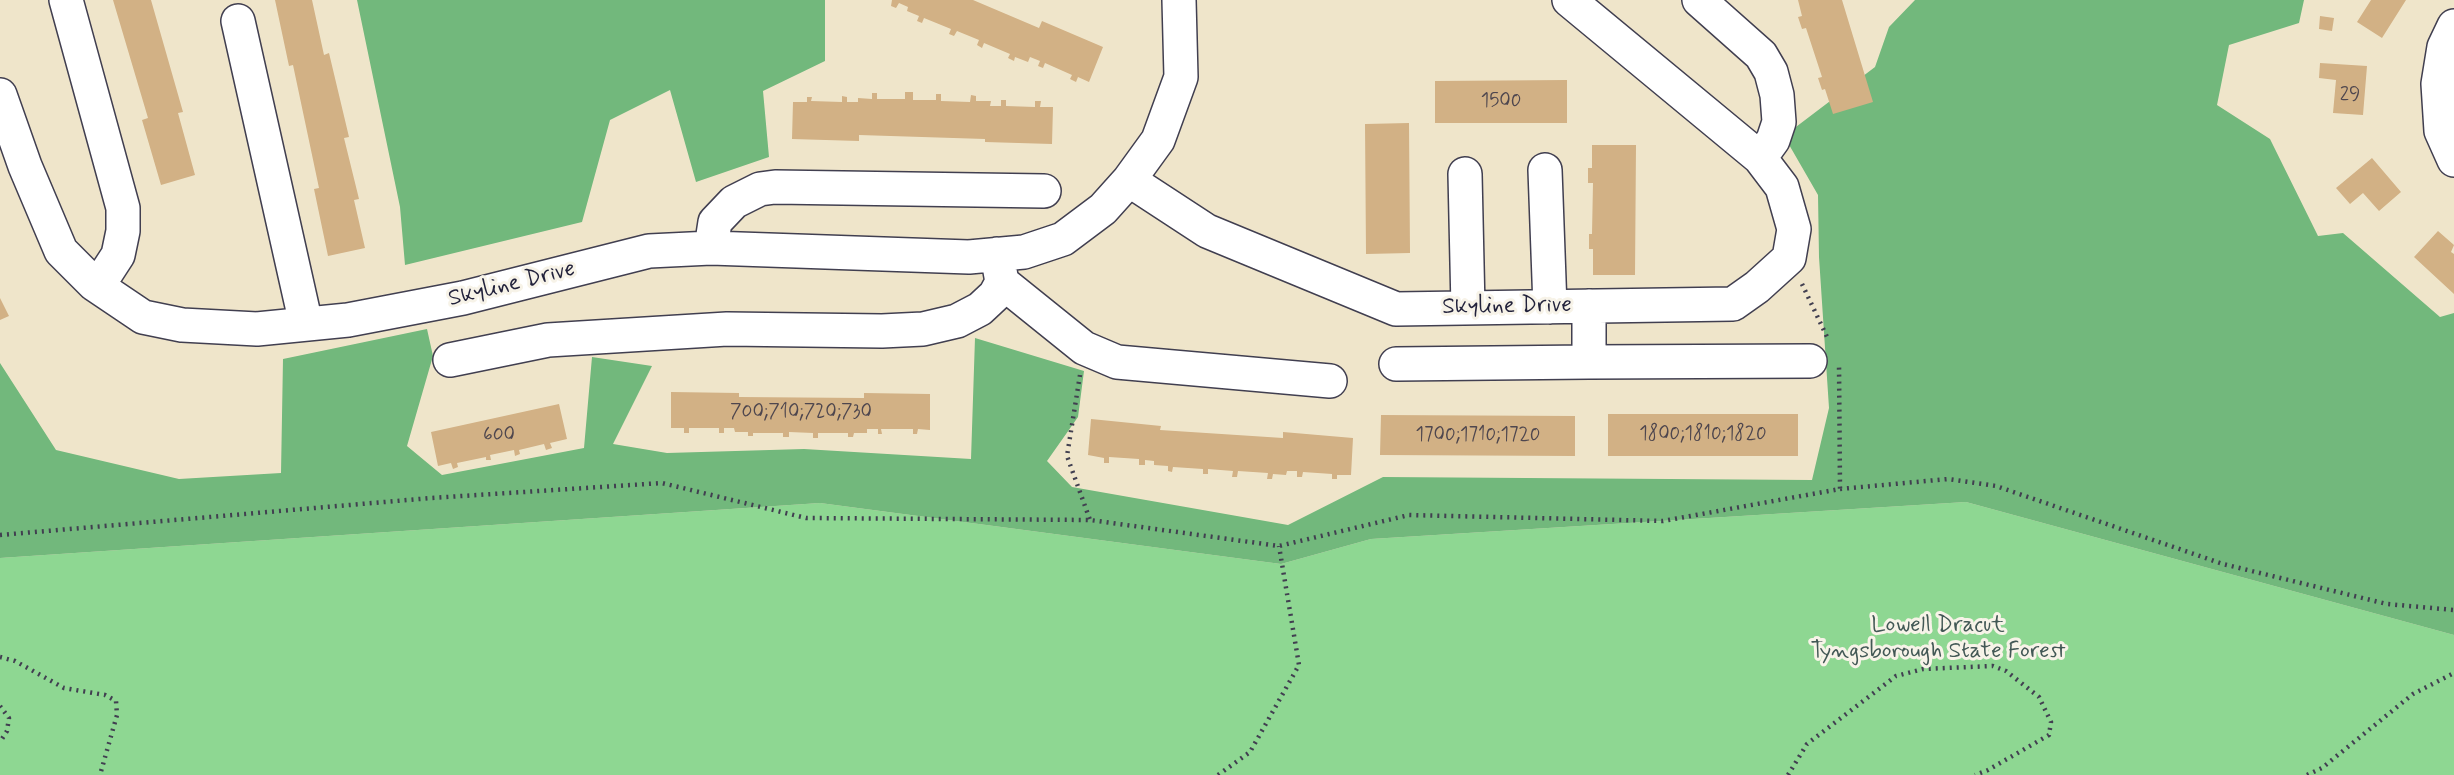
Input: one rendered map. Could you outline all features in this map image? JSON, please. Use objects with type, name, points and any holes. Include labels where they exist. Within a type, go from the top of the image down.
[{"type":"street","points":[[66,0],[123,208],[123,231],[118,256],[105,275],[94,284]]},
{"type":"street","name":"Skyline Drive","points":[[0,95],[24,166],[61,251],[94,284],[143,317],[182,325],[257,329],[348,320],[463,298],[649,251],[711,248],[969,257],[999,268],[1024,252],[1063,239],[1103,209],[1129,180],[1158,140],[1181,77],[1179,0]]},
{"type":"street","points":[[1569,0],[1760,158],[1782,187],[1794,229],[1790,258]]},
{"type":"street","points":[[1699,0],[1761,55],[1769,69],[1777,95],[1779,122],[1773,140],[1760,158]]},
{"type":"street","points":[[238,21],[306,324]]},
{"type":"street","points":[[2454,26],[2444,47],[2438,84],[2441,131],[2454,160]]},
{"type":"street","points":[[1545,170],[1550,307]]},
{"type":"street","points":[[1465,174],[1468,308]]},
{"type":"street","name":"Skyline Drive","points":[[1129,180],[1207,231],[1396,309],[1733,304],[1790,258]]},
{"type":"street","points":[[711,248],[715,222],[734,202],[760,189],[775,187],[1044,191]]},
{"type":"street","points":[[999,268],[1084,348],[1117,362],[1329,381]]},
{"type":"street","points":[[450,360],[548,340],[727,329],[923,329],[957,321],[980,309],[995,295],[999,268]]},
{"type":"street","points":[[1589,306],[1589,362]]},
{"type":"street","points":[[1396,363],[1827,358]]},
{"type":"path","points":[[1790,258],[1827,358],[1840,489]]},
{"type":"path","points":[[1084,348],[1067,456],[1090,520]]},
{"type":"path","points":[[0,535],[431,498],[662,483],[806,519],[1090,520],[1279,546],[1409,515],[1662,521],[1840,489],[1948,479],[1996,486],[2223,564],[2387,604],[2454,610]]},
{"type":"path","points":[[1218,775],[1250,752],[1299,665],[1279,546]]},
{"type":"path","points":[[0,657],[15,661],[64,688],[105,695],[116,701],[117,715],[100,775]]},
{"type":"path","points":[[1788,775],[1807,744],[1896,676],[1923,669],[1993,666],[2006,671],[2039,697],[2051,722],[2049,735],[1975,775]]},
{"type":"path","points":[[2307,775],[2322,768],[2413,694],[2454,673]]},
{"type":"path","points":[[0,706],[9,718],[7,732],[0,742]]},
{"type":"green space","points":[[357,0],[825,0],[825,61],[763,91],[769,157],[696,182],[670,90],[610,120],[582,222],[405,265],[400,207]]},
{"type":"green space","points":[[1915,0],[2304,0],[2299,23],[2229,45],[2217,105],[2270,139],[2318,236],[2343,233],[2440,317],[2454,313],[2454,635],[1966,502],[1371,539],[1281,564],[820,503],[0,558],[0,363],[56,450],[179,479],[281,473],[283,359],[427,329],[433,356],[407,446],[442,475],[584,448],[592,357],[652,366],[613,444],[667,453],[804,449],[971,459],[975,338],[1084,371],[1078,417],[1047,461],[1072,487],[1288,525],[1383,477],[1812,480],[1829,408],[1819,257],[1818,195],[1784,136],[1875,67],[1889,27]]},
{"type":"green space","name":"Lowell Dracut Tyngsborough State Forest","points":[[1966,502],[2454,635],[2454,775],[0,775],[0,558],[820,503],[1281,564],[1371,539]]},
{"type":"building","points":[[113,0],[151,0],[183,112],[178,113],[195,175],[161,185],[142,120],[148,118]]},
{"type":"building","points":[[275,0],[312,0],[324,55],[329,53],[349,137],[344,138],[359,199],[354,200],[365,248],[328,256],[314,189],[319,188],[293,65],[289,66]]},
{"type":"building","points":[[892,0],[973,0],[1039,28],[1042,21],[1103,47],[1089,82],[1078,77],[1076,82],[1070,79],[1072,75],[1045,63],[1043,68],[1038,66],[1040,61],[1030,57],[1028,62],[1015,57],[1014,61],[1008,58],[1010,54],[984,43],[982,48],[977,45],[979,40],[957,31],[954,36],[949,34],[951,29],[924,18],[922,23],[917,21],[919,16],[907,11],[908,7],[899,3],[896,8],[891,6]]},
{"type":"building","points":[[1798,0],[1842,0],[1873,102],[1833,114],[1825,89],[1822,90],[1818,78],[1822,77],[1806,28],[1802,29],[1798,17],[1802,16]]},
{"type":"building","points":[[2371,0],[2406,0],[2382,38],[2357,22]]},
{"type":"building","points":[[2320,16],[2334,18],[2332,31],[2319,29]]},
{"type":"building","points":[[2320,63],[2367,66],[2363,115],[2333,113],[2336,80],[2319,78]]},
{"type":"building","points":[[1567,80],[1567,123],[1435,123],[1435,81]]},
{"type":"building","points":[[905,92],[913,92],[913,100],[936,100],[936,94],[941,94],[941,101],[970,102],[971,95],[976,96],[976,101],[991,101],[990,106],[1001,106],[1001,100],[1006,100],[1006,106],[1035,107],[1035,101],[1041,101],[1040,107],[1053,107],[1052,144],[859,135],[859,141],[792,139],[793,102],[807,102],[807,97],[812,97],[811,101],[842,102],[842,96],[847,97],[847,102],[858,102],[858,98],[872,99],[872,93],[877,93],[877,99],[905,99]]},
{"type":"building","points":[[1409,123],[1410,253],[1366,254],[1365,124]]},
{"type":"building","points":[[1592,145],[1636,145],[1635,275],[1593,275],[1593,249],[1589,249],[1589,234],[1592,234],[1593,183],[1588,183],[1588,168],[1592,168]]},
{"type":"building","points":[[2372,158],[2401,192],[2379,211],[2363,193],[2350,204],[2336,188]]},
{"type":"building","points":[[2438,231],[2454,245],[2451,252],[2454,254],[2454,294],[2414,257]]},
{"type":"building","points":[[0,298],[9,316],[0,320]]},
{"type":"building","points":[[671,392],[739,393],[739,397],[864,398],[864,393],[930,394],[930,430],[918,429],[917,434],[913,434],[913,429],[881,429],[882,434],[878,434],[878,429],[867,429],[867,433],[854,433],[853,437],[848,437],[848,433],[818,433],[818,438],[813,438],[813,433],[789,432],[789,437],[783,437],[783,433],[753,433],[753,436],[748,436],[748,432],[735,432],[734,428],[724,428],[724,433],[719,433],[719,428],[689,428],[689,433],[684,433],[684,428],[671,428]]},
{"type":"building","points":[[559,404],[567,439],[550,443],[552,448],[546,450],[544,444],[519,450],[520,454],[515,456],[514,450],[490,455],[491,460],[486,460],[486,457],[457,463],[458,467],[453,469],[451,463],[438,466],[431,432]]},
{"type":"building","points":[[1608,414],[1798,414],[1798,456],[1608,456]]},
{"type":"building","points":[[1381,415],[1575,416],[1575,456],[1380,455]]},
{"type":"building","points":[[1091,419],[1161,426],[1160,430],[1283,438],[1283,432],[1353,438],[1351,475],[1337,475],[1337,479],[1332,479],[1332,474],[1303,472],[1302,477],[1297,477],[1297,471],[1287,471],[1286,475],[1273,474],[1272,479],[1267,479],[1268,473],[1238,471],[1237,477],[1232,477],[1233,471],[1208,469],[1208,474],[1203,474],[1203,469],[1173,467],[1172,472],[1168,471],[1168,466],[1154,465],[1154,461],[1145,460],[1145,465],[1139,465],[1139,459],[1109,457],[1109,463],[1104,463],[1104,458],[1088,455]]}]
